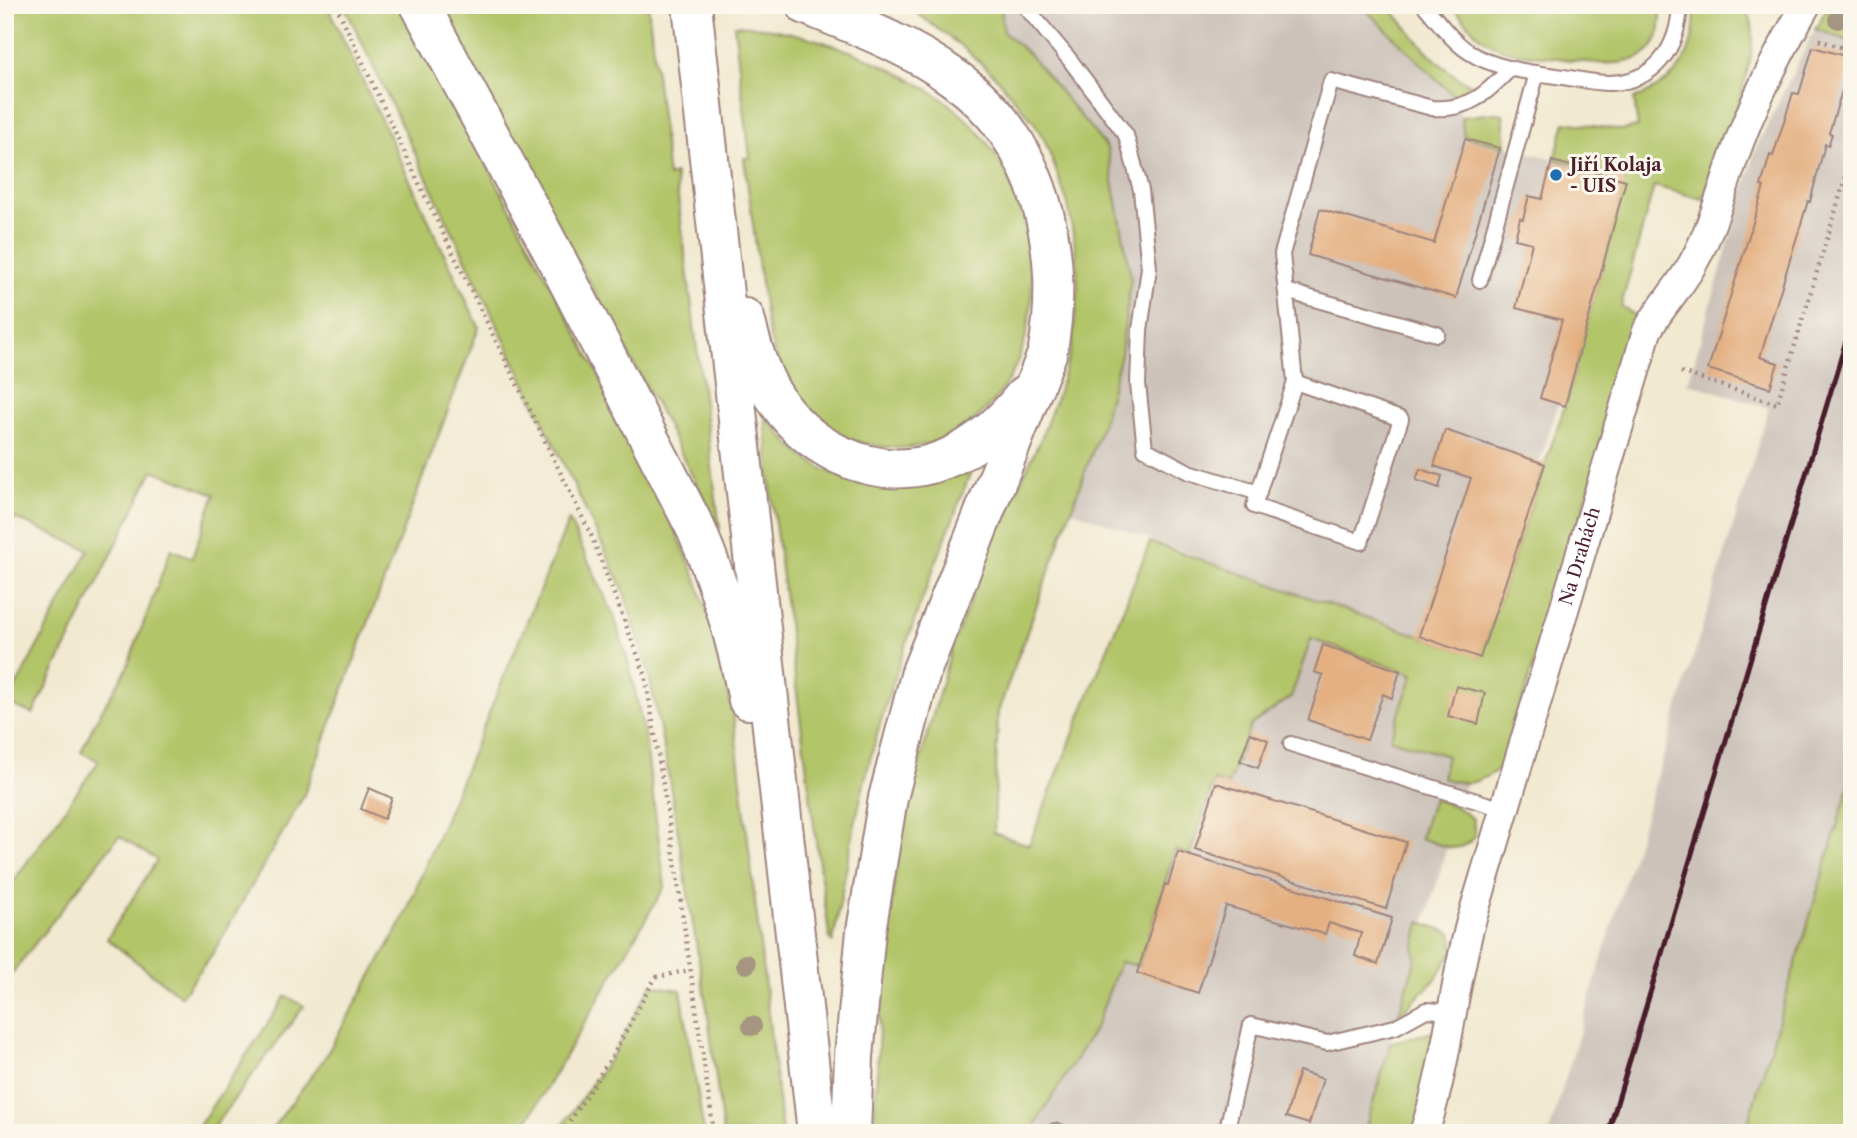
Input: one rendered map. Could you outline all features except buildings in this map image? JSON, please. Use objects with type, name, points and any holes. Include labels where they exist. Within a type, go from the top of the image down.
[{"type":"main road","points":[[420,5],[696,528],[711,565],[744,676],[799,986]]},
{"type":"main road","points":[[692,5],[817,1133]]},
{"type":"main road","points":[[806,5],[888,39],[953,77],[991,110],[1012,137],[1027,164],[1043,206],[1052,260],[1053,324],[1047,354],[921,672],[888,798],[866,931],[853,1056],[851,1133]]},
{"type":"main road","points":[[712,173],[757,362],[784,410],[814,441],[830,452],[875,466],[912,467],[930,464],[955,454],[995,428],[1038,378]]},
{"type":"street","name":"Na Drahách","points":[[1424,1133],[1433,1119],[1462,957],[1503,809],[1647,331],[1659,309],[1693,264],[1756,101],[1806,5]]},
{"type":"lane","points":[[1024,5],[1070,60],[1126,135],[1141,190],[1149,268],[1140,330],[1138,384],[1145,449],[1189,472],[1259,493]]},
{"type":"lane","points":[[1424,5],[1458,44],[1482,59],[1537,73],[1609,83],[1651,71],[1669,52],[1679,26],[1680,5]]},
{"type":"lane","points":[[1295,382],[1401,419],[1361,542],[1254,506],[1295,382],[1282,254],[1331,81],[1447,109],[1461,107],[1477,98],[1511,68]]},
{"type":"lane","points":[[1480,280],[1537,73]]},
{"type":"lane","points":[[1286,291],[1437,334]]},
{"type":"lane","points":[[1291,744],[1503,809]]},
{"type":"lane","points":[[1226,1133],[1251,1025],[1327,1043],[1395,1027],[1426,1010],[1453,1012]]},
{"type":"path","points":[[336,5],[425,196],[592,536],[645,674],[715,1133]]},
{"type":"path","points":[[1681,372],[1777,404],[1852,156]]},
{"type":"path","points":[[562,1133],[614,1053],[657,977],[690,970]]},
{"type":"shaded area","points":[[1001,5],[1361,5],[1458,100],[1464,136],[1626,177],[1606,258],[1477,655],[1431,640],[1500,664],[1364,1133],[1030,1133],[1096,1026],[1164,846],[1269,583],[1071,510],[1102,425],[1121,354],[1131,278],[1107,148],[1029,54],[1004,32]]},
{"type":"shaded area","points":[[1815,29],[1852,42],[1852,1133],[1549,1133],[1769,408],[1688,383],[1756,148]]},
{"type":"green space","points":[[5,5],[327,5],[479,327],[303,797],[213,953],[181,996],[107,939],[157,860],[119,836],[5,982],[5,893],[99,761],[81,752],[96,720],[126,670],[171,549],[192,558],[215,494],[153,470],[33,714],[7,703],[89,550],[5,514]]},
{"type":"green space","points":[[344,5],[402,5],[650,471],[696,578],[719,649],[734,721],[782,1133],[723,1133],[708,1015],[666,760],[648,670],[622,586]]},
{"type":"green space","points":[[439,5],[648,5],[668,177],[675,174],[720,530],[662,416]]},
{"type":"green space","points":[[906,5],[1001,5],[1003,32],[1029,54],[1107,148],[1131,278],[1121,354],[1102,425],[998,712],[994,833],[1029,845],[1150,542],[1480,657],[1565,405],[1626,178],[1555,159],[1565,122],[1622,130],[1638,127],[1634,99],[1663,84],[1682,64],[1692,38],[1695,5],[1744,5],[1752,25],[1749,63],[1743,87],[1703,199],[1654,186],[1621,306],[1642,320],[1501,768],[1473,782],[1442,778],[1447,756],[1390,739],[1413,674],[1311,639],[1291,697],[1251,725],[1228,785],[1214,781],[1190,854],[1175,850],[1139,966],[1120,962],[1096,1026],[1030,1133],[874,1133],[881,989],[901,829],[951,650],[997,533],[1042,436],[1059,390],[1072,346],[1078,288],[1068,204],[1045,141],[1033,121],[994,75],[965,49]]},
{"type":"green space","points":[[1361,5],[1388,5],[1437,61],[1473,86],[1468,94],[1458,100]]},
{"type":"green space","points":[[1450,5],[1660,5],[1660,29],[1653,46],[1642,56],[1626,62],[1589,62],[1522,54],[1500,48],[1481,37]]},
{"type":"green space","points":[[1829,5],[1852,5],[1852,42],[1815,29]]},
{"type":"green space","points":[[734,25],[768,28],[818,40],[885,66],[937,95],[967,120],[993,151],[1011,185],[1024,222],[1031,261],[1031,301],[1025,340],[1011,375],[989,406],[958,431],[933,442],[908,447],[882,447],[856,441],[821,423],[795,394],[785,376],[770,339],[766,320],[744,158],[750,158]]},
{"type":"green space","points":[[1503,114],[1506,147],[1464,136],[1461,117]]},
{"type":"green space","points":[[765,416],[802,455],[829,471],[857,482],[902,486],[970,474],[916,616],[880,723],[859,805],[833,942],[830,939],[819,864],[771,492]]},
{"type":"green space","points":[[569,520],[614,616],[630,668],[645,738],[665,886],[520,1133],[269,1133],[324,1059],[403,920]]},
{"type":"green space","points":[[1852,776],[1852,1133],[1745,1133]]},
{"type":"green space","points":[[1433,799],[1455,806],[1473,819],[1475,836],[1469,842],[1449,848],[1420,838]]},
{"type":"green space","points":[[1420,922],[1452,933],[1454,950],[1435,980],[1398,1016],[1416,958],[1414,949]]},
{"type":"green space","points":[[651,985],[681,990],[704,1133],[557,1133],[614,1053]]},
{"type":"green space","points":[[286,996],[304,1006],[209,1133],[194,1133]]},
{"type":"green space","points":[[1442,1030],[1416,1133],[1364,1133],[1391,1042]]},
{"type":"railway","points":[[1608,1133],[1852,321]]},
{"type":"place","name":"Jiří Kolaja - UIS","points":[[1556,175]]}]
